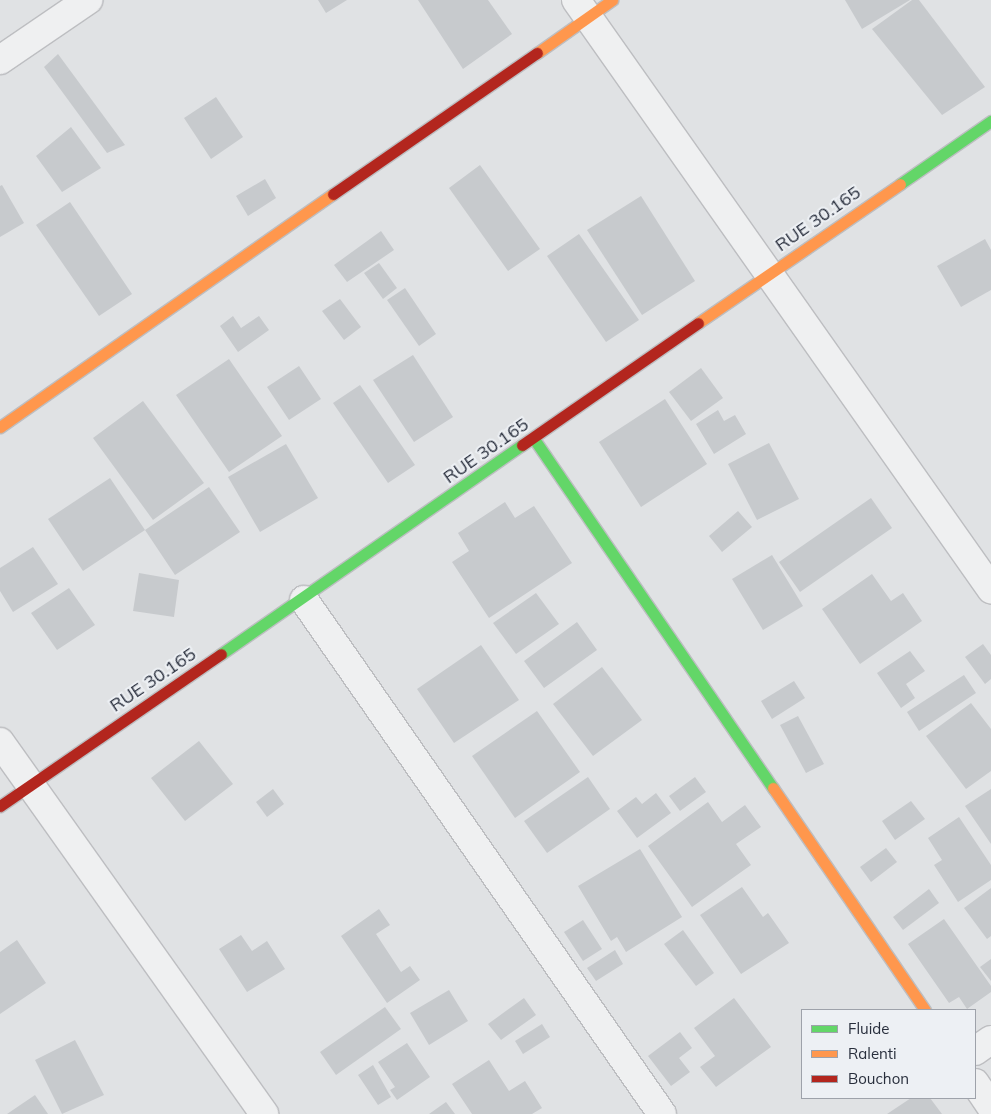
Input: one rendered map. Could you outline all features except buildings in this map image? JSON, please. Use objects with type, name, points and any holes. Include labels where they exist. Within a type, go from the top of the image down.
[{"type":"street","points":[[0,60],[88,0]]},
{"type":"street","points":[[0,427],[581,8],[612,0]]},
{"type":"street","points":[[581,8],[770,273],[991,589]]},
{"type":"street","name":"RUE 30.165","points":[[0,806],[29,784],[304,600],[770,273],[991,121]]},
{"type":"street","points":[[534,439],[924,1009]]},
{"type":"street","points":[[304,600],[662,1114]]},
{"type":"street","points":[[0,742],[264,1114]]},
{"type":"street","points":[[976,1050],[991,1040]]},
{"type":"street","points":[[976,1084],[991,1107]]},
{"type":"traffic: fast","points":[[900,184],[991,121]]},
{"type":"traffic: fast","points":[[534,439],[773,788]]},
{"type":"traffic: fast","points":[[221,654],[522,445]]},
{"type":"traffic: slow","points":[[537,53],[612,0]]},
{"type":"traffic: slow","points":[[698,323],[900,184]]},
{"type":"traffic: slow","points":[[0,427],[333,194]]},
{"type":"traffic: slow","points":[[773,788],[924,1009]]},
{"type":"traffic: jam","points":[[333,194],[537,53]]},
{"type":"traffic: jam","points":[[522,445],[698,323]]},
{"type":"traffic: jam","points":[[0,806],[221,654]]}]
